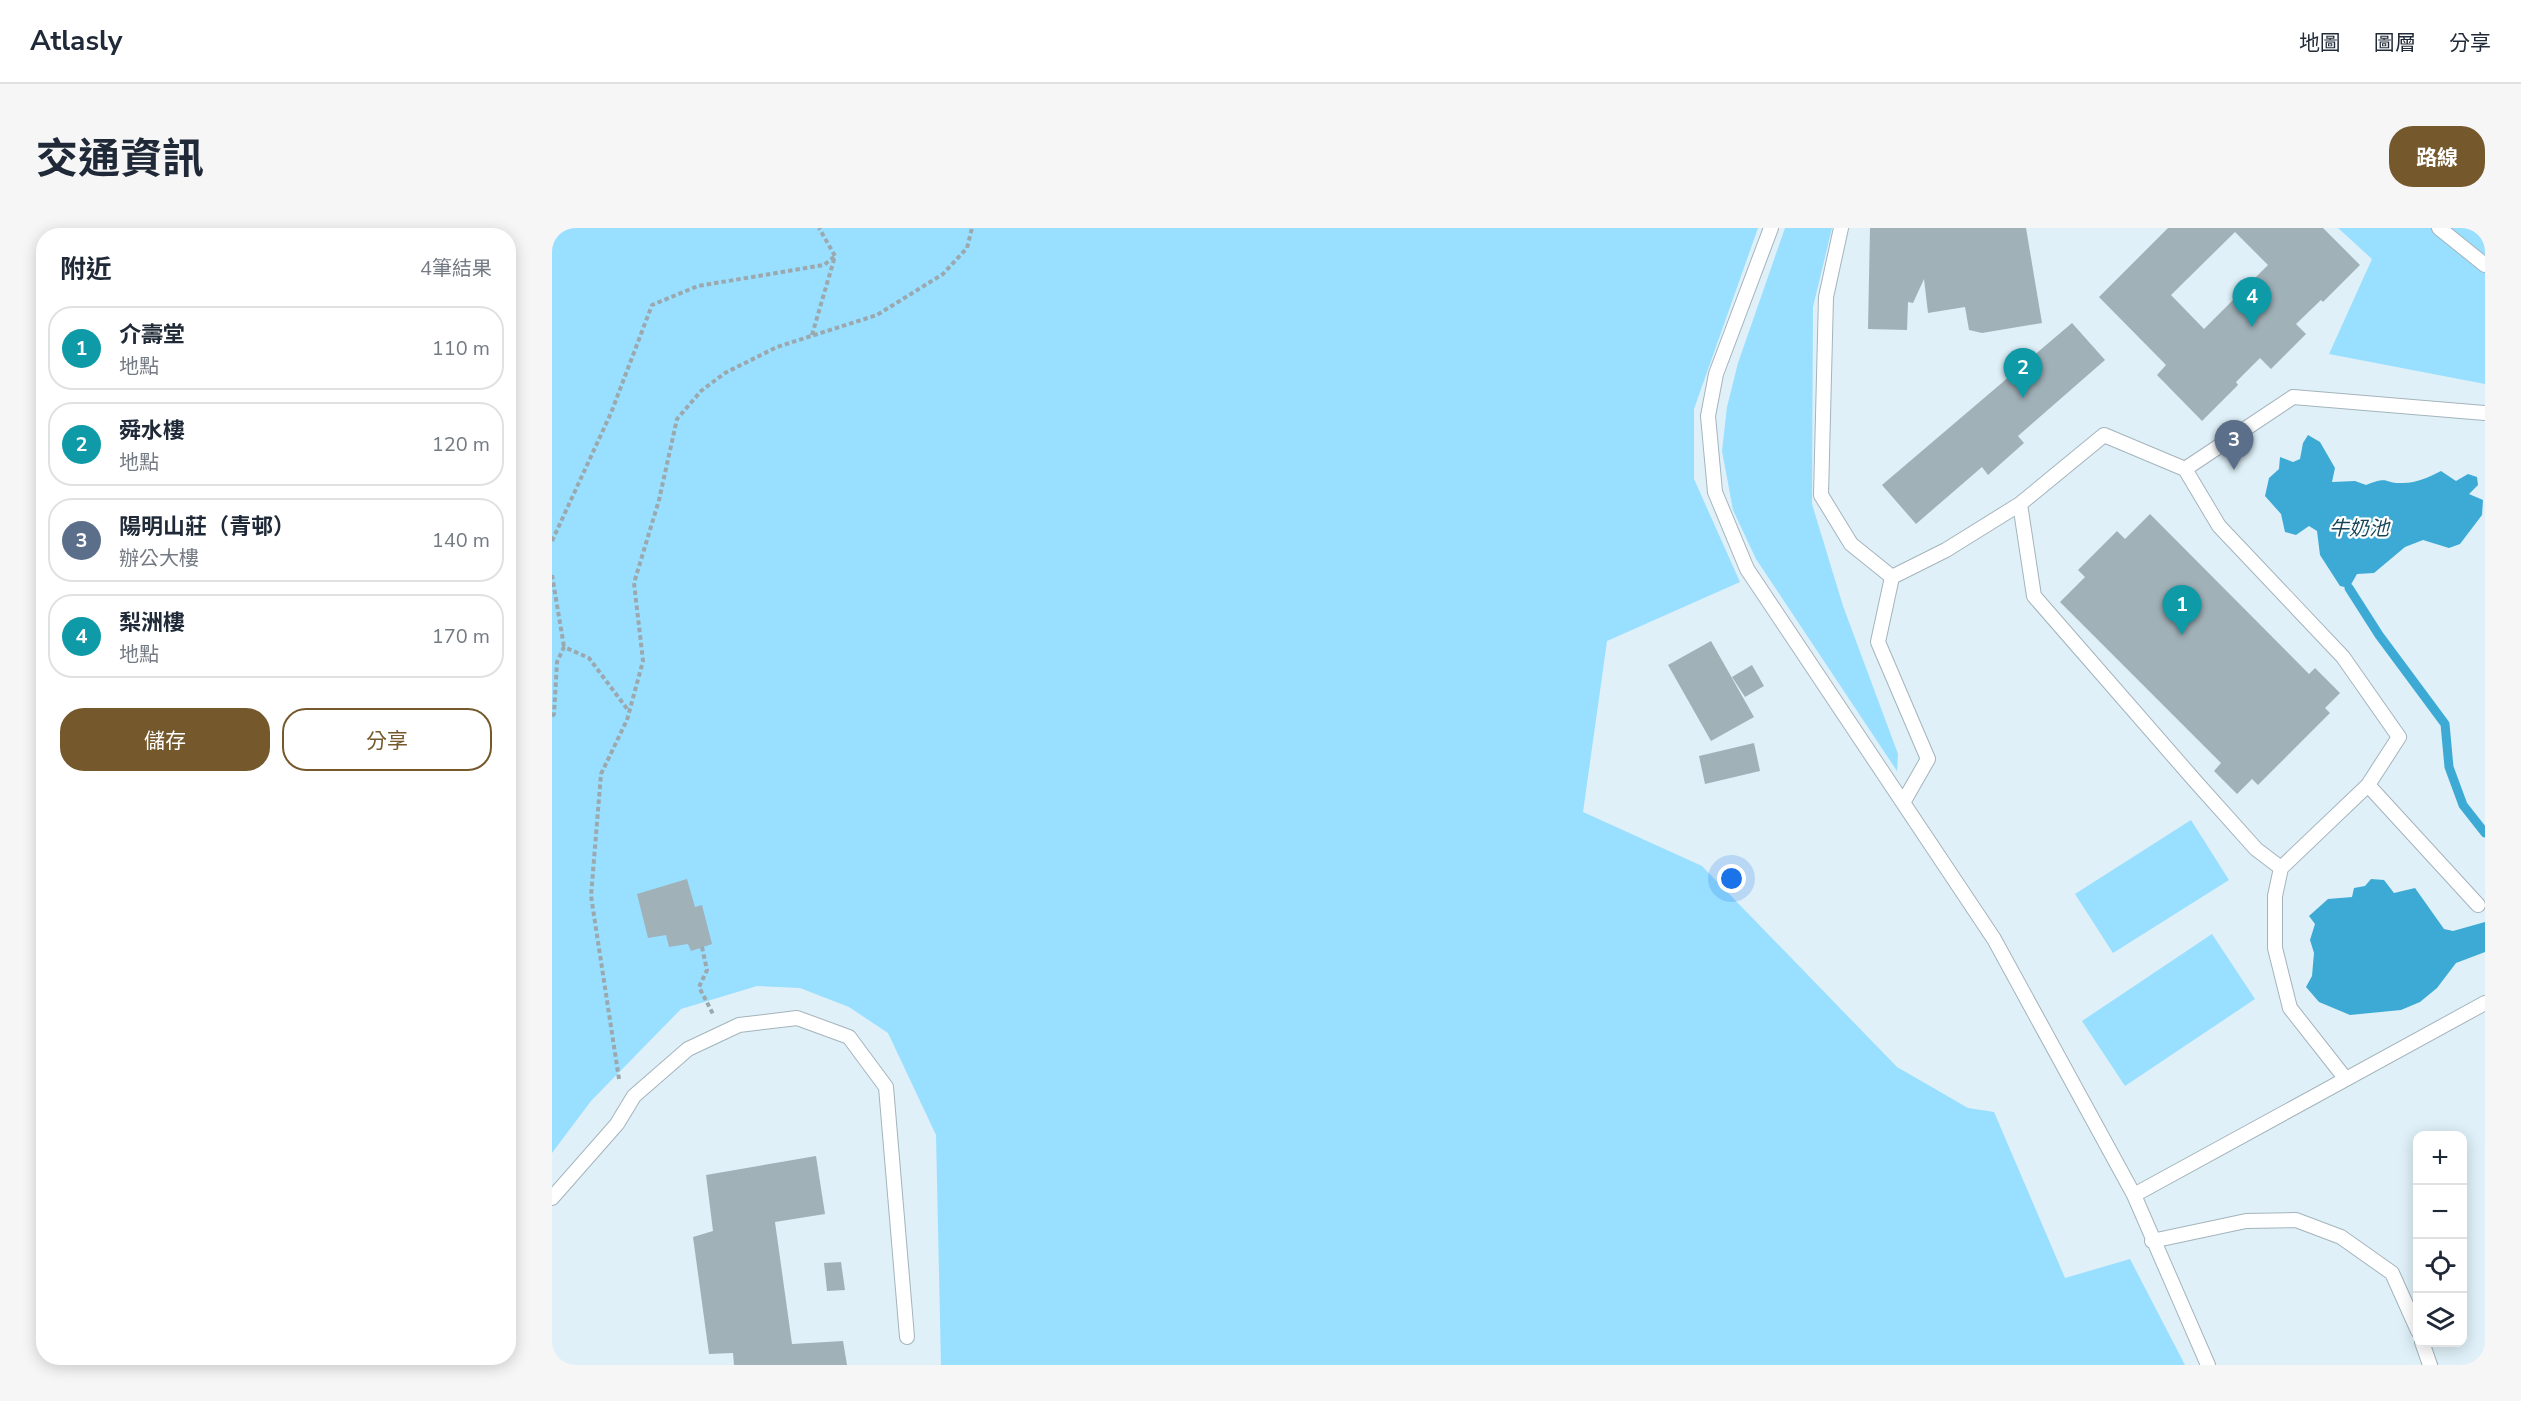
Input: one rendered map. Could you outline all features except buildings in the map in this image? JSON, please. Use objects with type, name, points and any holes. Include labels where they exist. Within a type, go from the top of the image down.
[{"type":"lane","points":[[1771,228],[1716,374],[1708,416],[1714,492],[1747,569],[1994,939],[2134,1195],[2152,1241],[2208,1365]]},
{"type":"lane","points":[[1841,228],[1826,297],[1821,495],[1851,544],[1892,577]]},
{"type":"lane","points":[[2439,228],[2485,265]]},
{"type":"lane","points":[[2185,469],[2293,397],[2485,413]]},
{"type":"lane","points":[[1892,577],[1946,550],[2020,504],[2104,435],[2185,469],[2219,525],[2343,657],[2399,737],[2368,785],[2281,868],[2275,896],[2275,948],[2290,1008],[2345,1078]]},
{"type":"lane","points":[[2020,504],[2034,596],[2256,849],[2281,868]]},
{"type":"lane","points":[[1892,577],[1878,642],[1928,759],[1904,801]]},
{"type":"lane","points":[[2368,785],[2478,905]]},
{"type":"lane","points":[[2134,1195],[2485,1003]]},
{"type":"lane","points":[[552,1198],[617,1124],[634,1096],[688,1049],[739,1025],[798,1018],[849,1037],[886,1087],[907,1338]]},
{"type":"lane","points":[[2152,1241],[2246,1221],[2296,1220],[2341,1237],[2392,1273],[2413,1320]]},
{"type":"lane","points":[[2424,1347],[2430,1365]]},
{"type":"path","points":[[811,336],[835,256],[819,228]]},
{"type":"path","points":[[634,1096],[619,1078],[591,896],[601,774],[627,720],[643,661],[634,583],[659,500],[677,419],[701,391],[725,373],[777,346],[877,315],[943,274],[967,248],[972,228]]},
{"type":"path","points":[[552,541],[611,413],[652,304],[698,286],[825,265],[835,256]]},
{"type":"path","points":[[552,575],[564,647],[557,662],[552,717]]},
{"type":"path","points":[[564,647],[589,658],[628,710]]},
{"type":"path","points":[[702,948],[707,970],[699,987],[723,1033]]},
{"type":"shaded area","points":[[552,228],[1758,228],[1694,409],[1694,479],[1740,582],[1607,641],[1583,812],[1702,866],[1897,1067],[1968,1108],[1994,1112],[2065,1278],[2130,1259],[2185,1365],[941,1365],[936,1135],[888,1033],[849,1007],[800,988],[757,986],[681,1009],[591,1101],[552,1153]]},
{"type":"shaded area","points":[[1785,228],[1832,228],[1813,307],[1812,504],[1843,606],[1898,754],[1897,771],[1756,559],[1733,510],[1722,451],[1727,407],[1738,363]]},
{"type":"shaded area","points":[[2338,228],[2485,228],[2485,384],[2329,354],[2372,259]]},
{"type":"shaded area","points":[[2191,820],[2229,880],[2113,953],[2075,894]]},
{"type":"shaded area","points":[[2212,934],[2255,999],[2125,1086],[2082,1021]]},
{"type":"water","name":"牛奶池","points":[[2308,435],[2320,442],[2335,468],[2332,482],[2355,481],[2366,485],[2383,480],[2408,483],[2441,471],[2456,481],[2468,474],[2477,477],[2478,485],[2469,494],[2483,500],[2482,515],[2460,544],[2449,548],[2423,540],[2405,547],[2374,573],[2357,574],[2349,588],[2340,586],[2320,555],[2317,531],[2309,526],[2296,535],[2285,532],[2281,514],[2265,496],[2269,478],[2279,469],[2280,457],[2293,462],[2300,459],[2303,443]]},
{"type":"water","points":[[2371,879],[2384,880],[2394,893],[2415,888],[2444,929],[2453,931],[2485,922],[2485,952],[2456,963],[2437,988],[2420,1002],[2401,1010],[2350,1015],[2319,1002],[2306,987],[2312,976],[2314,953],[2310,940],[2315,924],[2309,916],[2328,899],[2352,897],[2354,888],[2365,886]]},
{"type":"waterway","points":[[2349,588],[2379,635],[2445,724],[2449,767],[2463,805],[2485,833]]},
{"type":"place","name":"梨洲樓","points":[[2252,327]]},
{"type":"place","name":"舜水樓","points":[[2023,398]]},
{"type":"place","name":"陽明山莊（青邨）","points":[[2234,470]]},
{"type":"place","name":"介壽堂","points":[[2182,635]]}]
